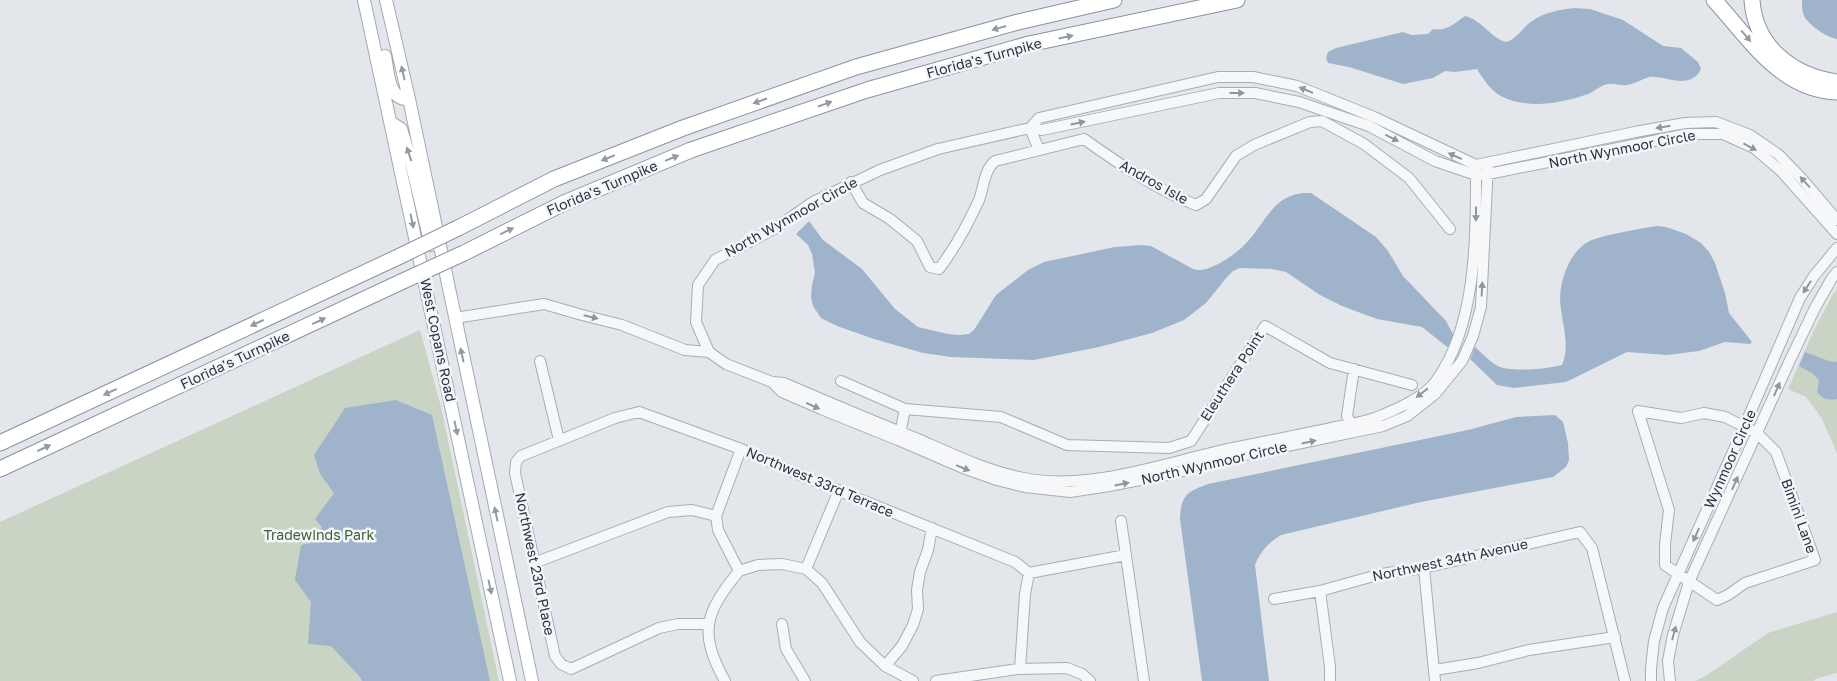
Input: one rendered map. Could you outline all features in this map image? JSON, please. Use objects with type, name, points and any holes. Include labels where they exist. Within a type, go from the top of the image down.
[{"type":"highway","name":"Florida's Turnpike","points":[[0,443],[396,258],[554,179],[683,128],[856,68],[1018,22],[1114,0]]},
{"type":"highway","name":"Florida's Turnpike","points":[[0,469],[401,282],[564,203],[691,150],[866,90],[1029,44],[1236,0]]},
{"type":"highway","points":[[1714,0],[1767,61],[1790,79],[1807,87],[1825,92],[1837,92]]},
{"type":"highway","points":[[1752,0],[1761,34],[1774,52],[1788,64],[1808,76],[1837,82]]},
{"type":"main road","name":"West Copans Road","points":[[364,0],[510,681]]},
{"type":"main road","name":"West Copans Road","points":[[386,0],[409,99],[532,681]]},
{"type":"main road","points":[[368,23],[382,44],[393,92],[399,97],[409,99]]},
{"type":"main road","points":[[390,122],[401,129],[410,156],[442,294],[455,318]]},
{"type":"main road","points":[[482,548],[503,544]]},
{"type":"street","name":"North Wynmoor Circle","points":[[1030,128],[1039,118],[1218,77],[1253,77],[1297,86],[1476,170],[1688,134],[1723,134],[1754,148],[1781,170],[1837,234]]},
{"type":"street","name":"North Wynmoor Circle","points":[[1372,122],[1299,102],[1255,93],[1220,93],[1042,130],[1030,128],[938,149],[851,182],[813,202],[774,229],[715,260],[698,284],[696,322],[709,352],[726,364],[772,382],[782,392],[820,409],[1024,478],[1057,482],[1112,476],[1172,463],[1205,453],[1354,428],[1382,426],[1407,416],[1435,394],[1462,361],[1473,336],[1481,307],[1488,169]]},
{"type":"street","name":"Andros Isle","points":[[851,182],[863,203],[890,219],[917,241],[930,267],[939,269],[959,240],[975,207],[989,166],[995,161],[1084,139],[1125,168],[1179,198],[1196,205],[1206,199],[1236,156],[1254,145],[1310,122],[1322,121],[1359,141],[1409,178],[1450,229]]},
{"type":"street","points":[[1359,141],[1372,122]]},
{"type":"street","name":"North Wynmoor Circle","points":[[1488,169],[1635,132],[1685,123],[1716,122],[1750,134],[1779,155],[1837,220]]},
{"type":"street","points":[[1030,128],[1039,150]]},
{"type":"street","name":"North Wynmoor Circle","points":[[899,436],[963,468],[997,480],[1025,487],[1070,492],[1176,473],[1354,428],[1405,406],[1435,382],[1451,355],[1462,331],[1470,289],[1476,233],[1476,170]]},
{"type":"street","name":"Wynmoor Circle","points":[[1651,681],[1654,641],[1663,608],[1800,298],[1814,276],[1837,248]]},
{"type":"street","name":"Wynmoor Circle","points":[[1670,681],[1668,661],[1673,635],[1689,582],[1815,308],[1837,272]]},
{"type":"street","points":[[455,318],[544,304],[582,316],[622,324],[685,350],[709,352]]},
{"type":"street","name":"Eleuthera Point","points":[[841,381],[905,409],[1001,417],[1067,445],[1169,448],[1190,442],[1265,326],[1330,363],[1412,385]]},
{"type":"street","points":[[540,361],[559,440]]},
{"type":"street","points":[[1354,369],[1347,416],[1354,428]]},
{"type":"street","points":[[899,436],[905,409]]},
{"type":"street","name":"Northwest 33rd Terrace","points":[[516,462],[521,456],[559,440],[615,418],[639,412],[742,449],[1015,562],[1029,573]]},
{"type":"street","points":[[1689,582],[1665,565],[1665,544],[1669,510],[1638,412],[1681,418],[1704,413],[1725,417],[1757,433]]},
{"type":"street","name":"Bimini Lane","points":[[1689,582],[1717,600],[1745,583],[1815,560],[1776,452],[1757,433]]},
{"type":"street","points":[[1169,448],[1176,473]]},
{"type":"street","points":[[739,571],[718,530],[716,516],[742,449]]},
{"type":"street","name":"Northwest 23rd Place","points":[[516,462],[515,473],[534,563],[555,656],[561,664],[571,669],[659,628],[678,624],[707,624]]},
{"type":"street","points":[[806,569],[839,490]]},
{"type":"street","points":[[534,563],[668,512],[692,510],[716,516]]},
{"type":"street","points":[[1121,521],[1144,681]]},
{"type":"street","points":[[885,666],[902,646],[913,626],[918,609],[917,590],[920,572],[928,550],[932,528]]},
{"type":"street","name":"Northwest 34th Avenue","points":[[1274,599],[1320,591],[1381,574],[1424,568],[1580,532],[1592,548],[1615,637]]},
{"type":"street","points":[[1020,669],[1025,594],[1029,573],[1126,555]]},
{"type":"street","points":[[725,681],[709,646],[707,624],[712,608],[723,590],[739,571],[758,565],[782,564],[806,569],[822,583],[860,642],[885,666],[913,681]]},
{"type":"street","points":[[1424,568],[1435,676],[1529,650],[1615,637],[1625,681]]},
{"type":"street","points":[[1320,591],[1330,667],[1330,681]]},
{"type":"street","points":[[782,624],[786,649],[805,681]]},
{"type":"street","points":[[942,681],[1020,669],[1067,668],[1082,674],[1090,681]]},
{"type":"green space","points":[[1837,289],[1837,453],[1821,417],[1806,397],[1788,389],[1814,330]]},
{"type":"green space","name":"Tradewinds Park","points":[[420,330],[441,407],[499,681],[0,681],[0,522]]},
{"type":"green space","points":[[1837,612],[1837,673],[1815,679],[1814,681],[1695,681],[1707,675],[1768,633]]},
{"type":"water","points":[[1802,0],[1837,0],[1837,39],[1823,33],[1807,20],[1803,13]]},
{"type":"water","points":[[1574,8],[1590,9],[1623,20],[1663,46],[1681,48],[1698,62],[1701,69],[1690,80],[1683,81],[1649,77],[1633,84],[1605,85],[1588,94],[1564,101],[1532,104],[1501,96],[1491,88],[1477,69],[1455,72],[1445,71],[1433,78],[1403,84],[1349,67],[1328,63],[1326,58],[1328,52],[1336,48],[1403,32],[1412,35],[1428,34],[1433,29],[1438,30],[1450,26],[1465,16],[1472,18],[1497,38],[1507,42],[1542,15]]},
{"type":"water","points":[[1311,193],[1376,237],[1388,251],[1403,276],[1446,321],[1455,338],[1451,350],[1422,327],[1377,319],[1342,306],[1320,295],[1286,272],[1272,269],[1240,268],[1233,271],[1206,303],[1184,320],[1152,333],[1099,347],[1034,360],[951,357],[923,353],[874,339],[837,326],[821,318],[813,306],[811,297],[815,273],[812,254],[808,245],[796,234],[809,221],[823,240],[862,269],[895,309],[918,327],[960,335],[969,334],[974,330],[996,295],[1028,270],[1044,262],[1115,247],[1141,245],[1151,246],[1193,269],[1207,269],[1231,256],[1244,245],[1281,201],[1289,196]]},
{"type":"water","points":[[1657,226],[1686,234],[1701,243],[1709,252],[1715,263],[1725,293],[1729,313],[1752,342],[1750,344],[1725,342],[1699,351],[1667,355],[1627,352],[1566,382],[1514,388],[1497,385],[1470,359],[1475,347],[1496,365],[1509,369],[1547,368],[1562,365],[1566,344],[1560,300],[1562,282],[1574,256],[1579,249],[1591,240]]},
{"type":"water","points":[[1805,352],[1837,362],[1837,399],[1828,400],[1821,396],[1817,392],[1819,380],[1812,373],[1799,366]]},
{"type":"water","points":[[396,400],[432,415],[490,681],[362,681],[331,646],[308,644],[311,602],[295,580],[301,545],[311,543],[322,527],[315,519],[334,493],[320,474],[314,455],[345,408]]},
{"type":"water","points":[[1555,415],[1563,422],[1568,443],[1569,460],[1566,467],[1553,477],[1421,502],[1281,535],[1273,541],[1262,552],[1255,565],[1269,681],[1202,681],[1180,519],[1184,499],[1190,492],[1208,484],[1468,430],[1516,417]]}]
